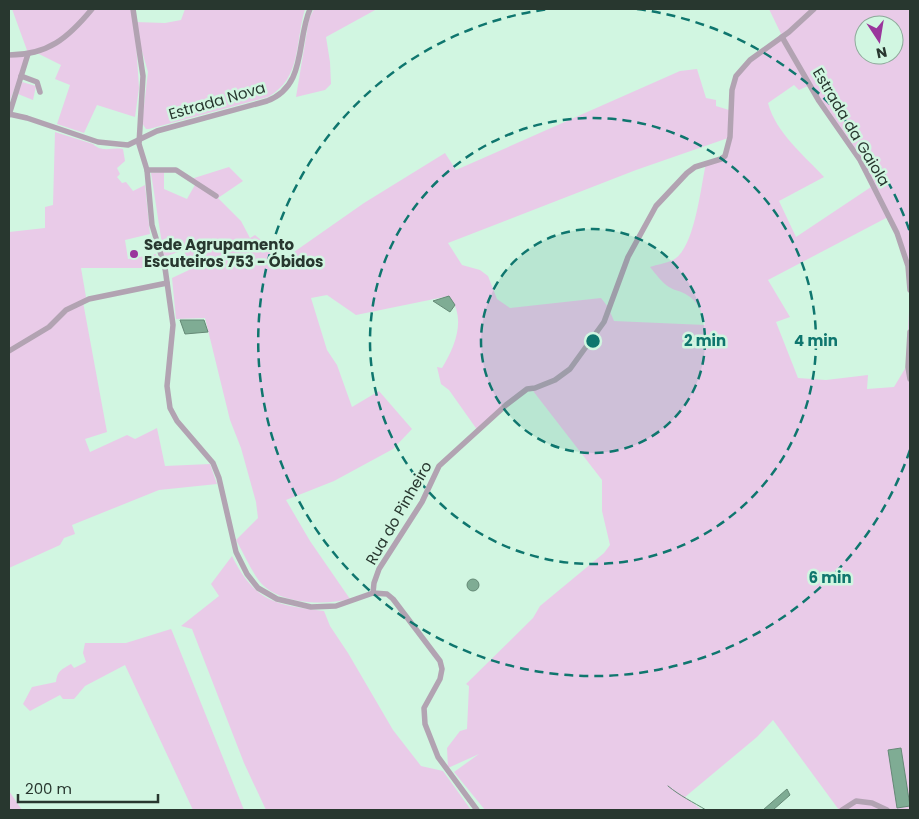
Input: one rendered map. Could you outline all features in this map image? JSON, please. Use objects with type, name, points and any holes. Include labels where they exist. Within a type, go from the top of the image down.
[{"type":"street","points":[[9,55],[28,54],[59,42],[68,36],[92,9]]},
{"type":"street","points":[[133,9],[143,76],[138,138],[146,170],[152,225],[167,283],[173,331],[167,386],[168,402],[177,421],[206,453],[216,468],[233,543],[247,574],[266,594],[303,606],[336,606],[373,593],[383,593],[393,600],[440,661],[442,669],[440,678],[424,708],[427,730],[438,757],[477,810]]},
{"type":"street","name":"Estrada Nova","points":[[9,115],[27,118],[98,142],[122,145],[157,131],[260,103],[282,93],[292,82],[310,9]]},
{"type":"street","name":"Rua do Pinheiro","points":[[373,593],[379,569],[422,502],[439,466],[506,405],[527,389],[535,388],[570,369],[604,322],[628,257],[656,206],[687,172],[713,160],[721,160],[725,156],[730,137],[731,96],[736,76],[750,60],[782,37],[814,9]]},
{"type":"street","name":"Estrada da Gaiola","points":[[782,37],[819,101],[860,160],[898,233],[908,266],[910,290]]},
{"type":"street","points":[[9,115],[28,54]]},
{"type":"street","points":[[21,76],[37,82],[41,87],[40,92]]},
{"type":"street","points":[[146,170],[176,170],[216,196]]},
{"type":"street","points":[[9,351],[49,327],[66,310],[88,299],[167,283]]},
{"type":"street","points":[[910,332],[908,367],[910,379]]},
{"type":"street","points":[[842,810],[856,801],[872,804],[887,810]]},
{"type":"shaded area","points":[[12,9],[133,9],[135,22],[165,23],[181,20],[185,9],[305,9],[296,58],[287,80],[279,89],[268,97],[149,129],[146,129],[142,123],[148,72],[135,27],[139,88],[135,117],[97,105],[84,133],[57,124],[70,85],[55,79],[61,65],[35,52],[28,54],[9,103],[9,55],[28,53]]},
{"type":"shaded area","points":[[314,9],[377,9],[326,37],[331,84],[325,90],[296,97],[309,19]]},
{"type":"shaded area","points":[[769,9],[908,9],[910,11],[910,290],[908,266],[888,217],[768,280],[790,317],[776,322],[798,378],[826,380],[868,375],[867,389],[894,387],[906,367],[910,292],[910,810],[839,810],[773,720],[757,737],[685,797],[702,810],[485,810],[454,772],[479,754],[448,768],[447,748],[460,731],[467,729],[469,686],[466,684],[533,618],[540,606],[604,553],[610,545],[602,511],[602,480],[530,387],[478,431],[449,390],[441,384],[437,367],[442,368],[455,342],[457,332],[457,314],[449,296],[356,315],[327,295],[311,298],[327,350],[337,365],[352,407],[379,391],[412,429],[393,449],[334,481],[286,500],[310,541],[350,599],[326,602],[299,601],[287,598],[265,587],[257,578],[236,540],[258,518],[256,502],[241,448],[230,420],[205,318],[176,319],[172,278],[189,270],[184,250],[164,257],[151,173],[164,172],[164,189],[187,199],[196,183],[191,179],[229,167],[243,181],[218,198],[241,221],[250,238],[255,235],[284,259],[364,203],[445,153],[456,170],[680,71],[697,69],[706,98],[716,100],[716,106],[729,110],[735,84],[746,66],[783,38]],"holes":[[[794,85],[799,90],[810,85],[859,162],[871,187],[796,237],[779,201],[824,177],[784,134],[777,124],[768,103]],[[731,137],[721,159],[706,163],[693,228],[683,251],[673,260],[650,267],[666,285],[685,294],[697,304],[705,325],[614,321],[608,307],[601,298],[510,308],[497,299],[488,276],[480,270],[462,265],[448,243],[636,170]]]},
{"type":"shaded area","points":[[22,82],[36,86],[33,100],[18,94]]},
{"type":"shaded area","points":[[55,132],[100,148],[123,149],[125,161],[117,168],[120,174],[117,177],[122,183],[126,182],[133,191],[145,185],[150,234],[125,240],[128,259],[156,254],[159,268],[81,268],[86,297],[83,302],[107,432],[85,439],[90,452],[127,435],[135,439],[157,428],[165,466],[210,464],[217,484],[159,490],[72,525],[75,534],[64,538],[60,545],[9,568],[9,232],[45,228],[45,207],[53,205]]},
{"type":"shaded area","points":[[449,296],[455,305],[450,312],[433,301]]},
{"type":"shaded area","points":[[180,320],[204,320],[208,332],[185,334]]},
{"type":"shaded area","points":[[232,556],[249,583],[268,599],[292,606],[324,611],[330,626],[393,730],[421,766],[443,771],[471,810],[266,810],[244,763],[192,629],[181,626],[219,596],[211,584]]},
{"type":"shaded area","points":[[471,579],[475,579],[479,585],[475,591],[471,591],[467,587],[467,583]]},
{"type":"shaded area","points":[[171,629],[244,810],[193,810],[125,665],[85,686],[74,699],[63,699],[60,695],[30,711],[23,704],[32,687],[56,682],[59,673],[63,669],[71,664],[74,668],[86,662],[83,653],[85,643],[126,643]]},
{"type":"shaded area","points":[[901,748],[910,806],[897,808],[888,750]]},
{"type":"shaded area","points":[[787,789],[790,795],[773,810],[763,810]]},
{"type":"shaded area","points":[[9,791],[22,810],[9,810]]},
{"type":"waterway","points":[[668,786],[706,810]]},
{"type":"place","name":"Sede Agrupamento Escuteiros 753 - Óbidos","points":[[134,254]]}]
